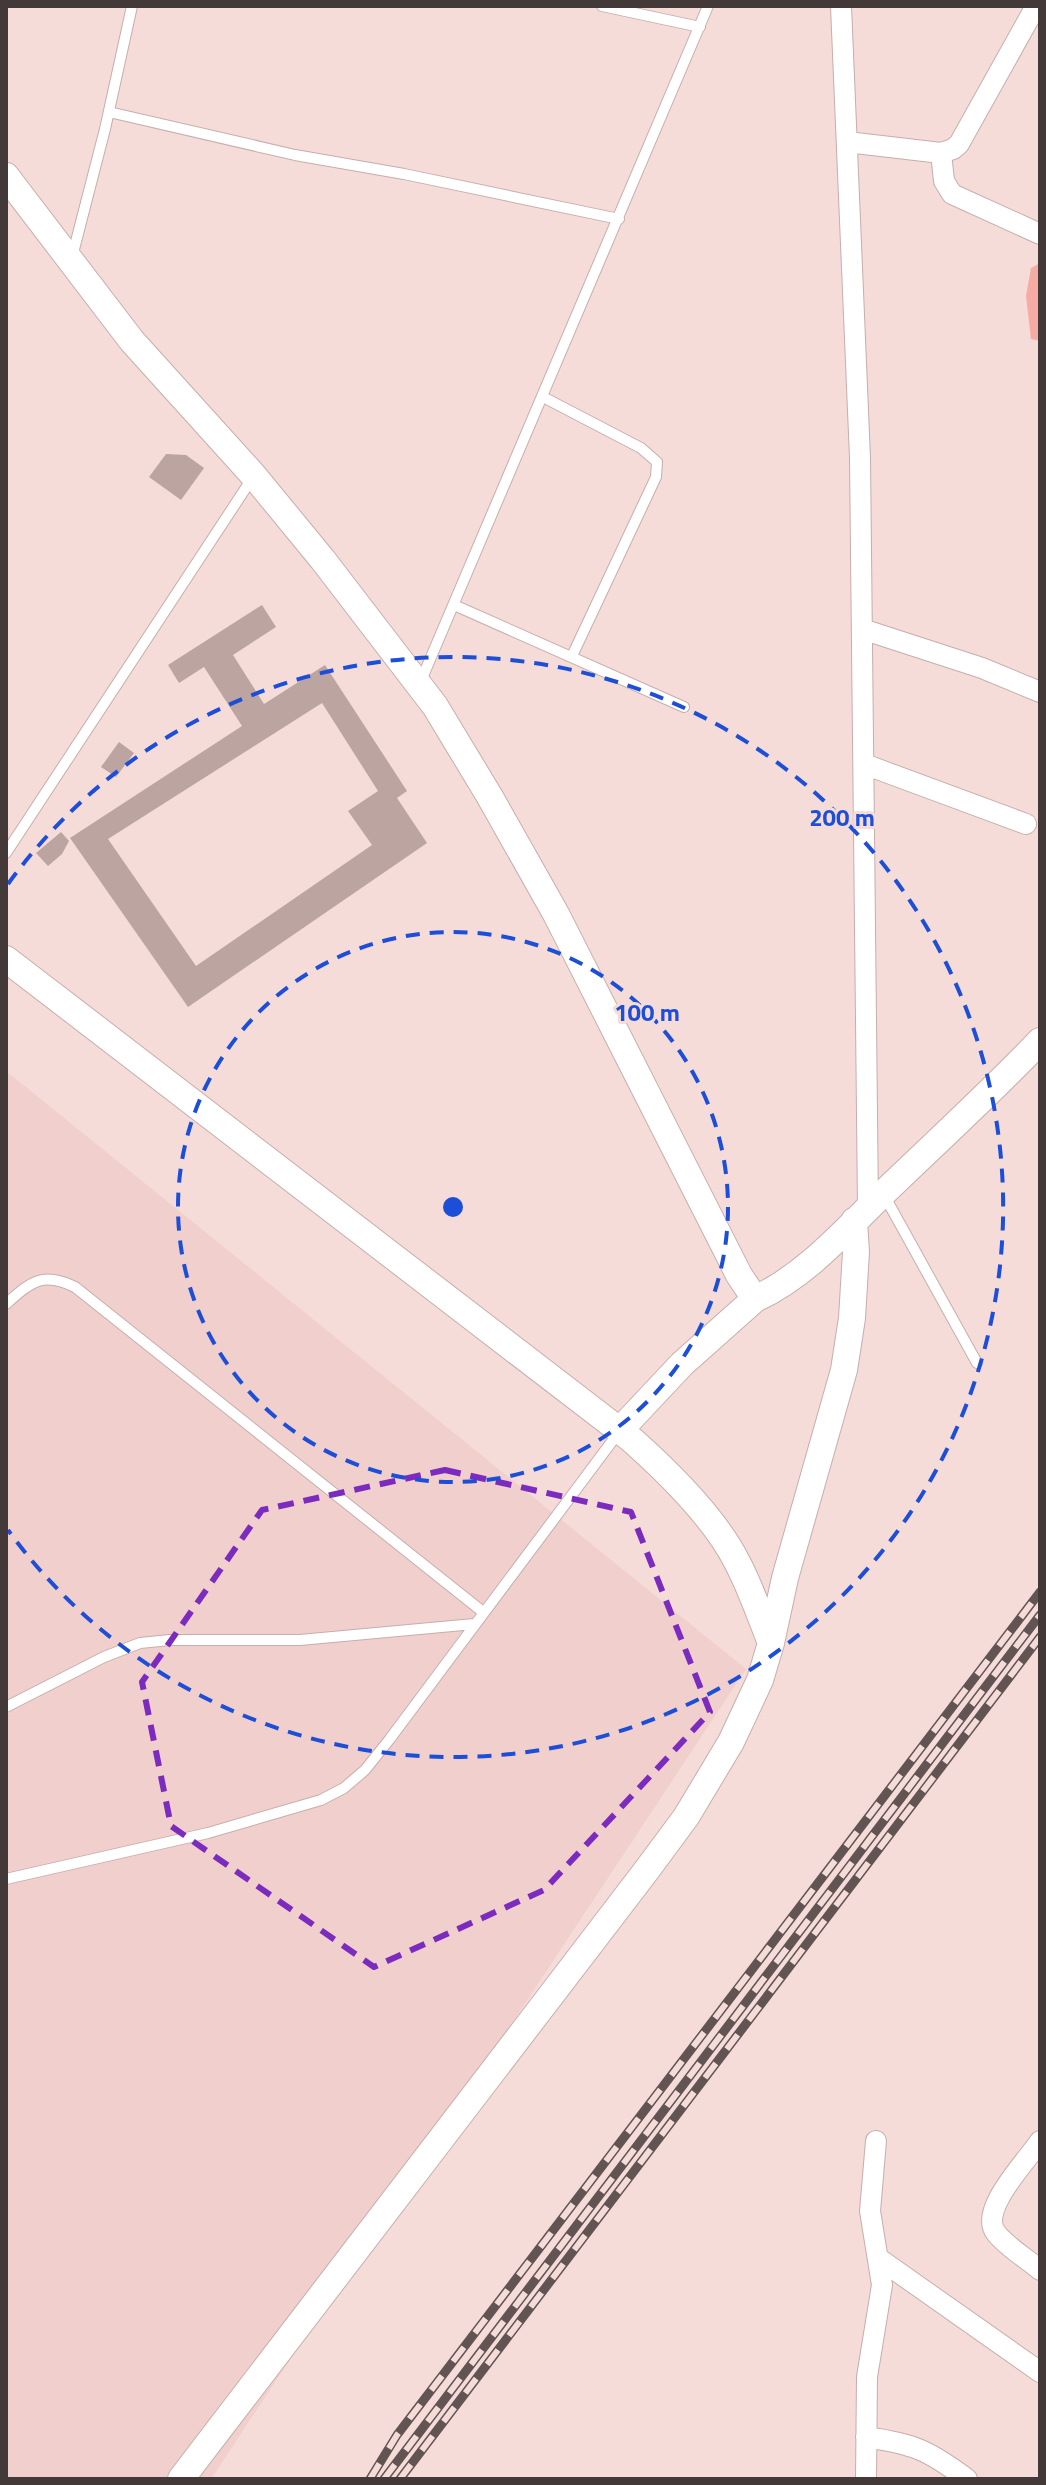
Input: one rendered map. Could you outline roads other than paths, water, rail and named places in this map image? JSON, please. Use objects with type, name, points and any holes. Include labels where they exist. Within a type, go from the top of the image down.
[{"type":"street","points":[[181,2479],[686,1817],[731,1742],[760,1680],[785,1578],[844,1370],[868,1208],[860,458],[841,6]]},
{"type":"street","points":[[847,142],[941,153],[953,149],[959,144],[1036,6]]},
{"type":"street","points":[[941,153],[944,181],[952,194],[1040,234]]},
{"type":"street","points":[[6,176],[161,376],[254,476],[419,685],[490,797],[556,914],[739,1275],[755,1299]]},
{"type":"street","points":[[862,629],[982,668],[1040,692]]},
{"type":"street","points":[[864,764],[1026,824]]},
{"type":"street","points":[[6,959],[646,1452],[724,1540],[738,1563],[771,1643]]},
{"type":"street","points":[[620,1430],[682,1364],[755,1299],[789,1279],[868,1208],[978,1105],[1040,1041]]},
{"type":"street","points":[[876,2141],[870,2211],[889,2265],[1040,2372]]},
{"type":"street","points":[[1040,2141],[1002,2194],[991,2212],[990,2220],[996,2233],[1040,2270]]},
{"type":"street","points":[[866,2479],[880,2439],[867,2377],[882,2285],[889,2265]]},
{"type":"street","points":[[880,2439],[927,2451],[967,2479]]},
{"type":"lane","points":[[71,262],[132,6]]},
{"type":"lane","points":[[602,6],[700,27]]},
{"type":"lane","points":[[419,685],[708,6]]},
{"type":"lane","points":[[109,112],[279,152],[404,174],[619,219]]},
{"type":"lane","points":[[543,397],[641,448],[657,462],[656,477],[572,656]]},
{"type":"lane","points":[[6,853],[254,476]]},
{"type":"lane","points":[[454,605],[684,707]]},
{"type":"lane","points":[[868,1208],[977,1363]]},
{"type":"lane","points":[[6,1304],[40,1279],[49,1278],[75,1287],[483,1612]]},
{"type":"lane","points":[[6,1879],[272,1817],[321,1800],[344,1788],[365,1770],[620,1430]]},
{"type":"lane","points":[[6,1707],[104,1657],[140,1643],[170,1640],[300,1640],[474,1624]]},
{"type":"railway","points":[[370,2479],[397,2435],[1040,1592]]},
{"type":"railway","points":[[384,2479],[1040,1615]]},
{"type":"railway","points":[[400,2479],[1040,1637]]}]
